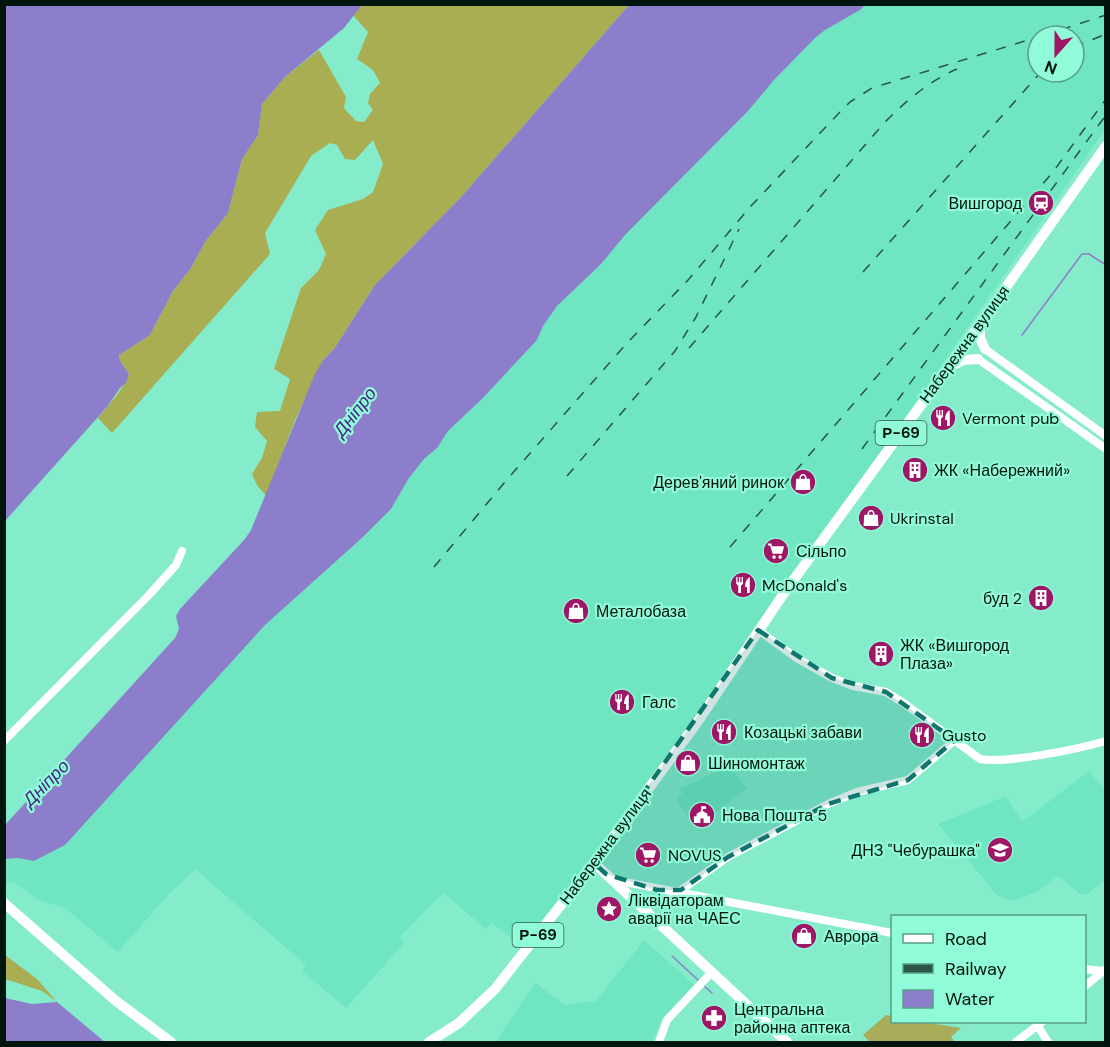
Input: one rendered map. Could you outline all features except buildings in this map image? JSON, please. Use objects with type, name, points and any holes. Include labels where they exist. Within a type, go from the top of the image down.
[{"type":"main road","name":"Набережна вулиця","points":[[429,1042],[459,1023],[495,989],[594,863],[699,720],[758,630],[1106,146]]},
{"type":"main road","points":[[980,324],[980,338],[985,349]]},
{"type":"main road","points":[[965,344],[985,349]]},
{"type":"main road","points":[[965,344],[978,359]]},
{"type":"main road","points":[[948,368],[963,360],[978,359]]},
{"type":"main road","points":[[594,863],[614,880],[705,979],[787,1042]]},
{"type":"main road","points":[[4,903],[116,1001],[171,1042]]},
{"type":"street","points":[[985,349],[1106,436]]},
{"type":"street","points":[[978,359],[1106,449]]},
{"type":"street","points":[[1008,380],[1015,371]]},
{"type":"street","points":[[4,741],[149,595],[176,565],[182,551]]},
{"type":"street","points":[[758,630],[798,659],[832,678],[853,686],[886,692],[980,759],[991,761],[1106,741]]},
{"type":"street","points":[[671,893],[681,890],[728,857],[828,804],[857,792],[908,780],[956,740]]},
{"type":"street","points":[[614,880],[671,893],[891,933]]},
{"type":"street","points":[[1086,969],[1104,970]]},
{"type":"street","points":[[1086,985],[1104,970]]},
{"type":"street","points":[[658,1042],[667,1020],[705,979]]},
{"type":"street","points":[[1016,1042],[1040,1023],[1048,1042]]},
{"type":"highlighted area","points":[[758,630],[832,678],[886,692],[955,740],[908,780],[828,804],[728,857],[681,890],[657,890],[606,874],[594,863]]},
{"type":"shaded area","points":[[362,5],[629,5],[462,196],[375,285],[334,349],[323,360],[296,418],[266,496],[252,474],[262,458],[267,441],[255,427],[257,412],[280,411],[290,379],[274,369],[301,288],[319,270],[326,254],[315,230],[328,210],[363,199],[373,192],[383,164],[373,140],[355,160],[345,159],[337,145],[330,143],[311,156],[265,233],[270,254],[112,433],[98,418],[120,390],[129,374],[120,361],[119,355],[150,335],[173,291],[191,268],[205,242],[228,213],[242,159],[258,134],[262,104],[285,77],[319,50],[346,97],[344,108],[356,121],[364,122],[373,110],[368,103],[370,94],[380,83],[373,70],[357,59],[368,32],[353,15]]},
{"type":"shaded area","points":[[865,5],[1105,5],[1105,130],[652,781],[521,946],[492,923],[486,929],[443,893],[400,937],[405,942],[346,1008],[302,971],[306,965],[195,869],[167,896],[118,952],[65,908],[38,900],[14,882],[5,882],[5,859],[18,858],[34,861],[62,847],[265,625],[363,538],[391,509],[409,478],[424,459],[437,448],[448,431],[482,399],[537,340],[543,326],[557,306],[601,264],[625,235],[825,30]]},
{"type":"shaded area","points":[[728,766],[747,788],[696,828],[676,799],[683,792],[680,789]]},
{"type":"shaded area","points":[[1089,771],[1105,790],[1106,879],[1087,894],[1080,894],[1058,876],[1037,892],[1012,901],[997,895],[938,824],[1006,796],[1022,822]]},
{"type":"shaded area","points":[[644,940],[694,985],[662,1019],[652,1042],[496,1042],[535,983],[565,1005],[596,1001]]},
{"type":"shaded area","points":[[5,955],[37,979],[57,1002],[42,991],[5,979]]},
{"type":"shaded area","points":[[886,1015],[891,1016],[891,1023],[929,1023],[961,1028],[951,1037],[954,1041],[952,1042],[870,1042],[863,1035]]},
{"type":"water","points":[[5,4],[362,5],[344,28],[285,77],[262,104],[258,135],[242,159],[228,213],[205,242],[191,268],[173,291],[150,335],[119,355],[120,361],[129,374],[126,383],[5,521]]},
{"type":"water","name":"Дніпро","points":[[629,5],[865,5],[815,38],[774,80],[748,111],[625,235],[601,264],[557,306],[543,326],[537,340],[482,399],[448,431],[437,448],[424,459],[409,478],[391,509],[265,625],[65,845],[34,861],[18,858],[5,859],[5,825],[175,638],[179,629],[176,616],[180,609],[251,530],[314,376],[375,285],[462,196]]},
{"type":"water","points":[[5,998],[32,1004],[57,1002],[105,1042],[5,1042]]},
{"type":"waterway","points":[[1022,335],[1082,254],[1089,254],[1106,265]]},
{"type":"waterway","points":[[672,956],[698,980]]},
{"type":"waterway","points":[[704,986],[712,993]]},
{"type":"railway","points":[[1079,24],[1106,15]]},
{"type":"railway","points":[[1086,42],[1106,34]]},
{"type":"railway","points":[[434,567],[510,476],[627,343],[689,279],[751,206],[850,102],[872,88],[1026,41]]},
{"type":"railway","points":[[689,348],[885,122],[918,92],[957,69]]},
{"type":"railway","points":[[863,272],[1030,84]]},
{"type":"railway","points":[[730,547],[1053,172],[1106,99]]},
{"type":"railway","points":[[862,449],[1106,115]]},
{"type":"railway","points":[[567,476],[675,351],[696,317],[739,229]]},
{"type":"place","name":"Вишгород","points":[[1041,203]]},
{"type":"place","name":"Vermont pub","points":[[943,418]]},
{"type":"place","name":"ЖК «Набережний»","points":[[915,470]]},
{"type":"place","name":"Дерев'яний ринок","points":[[803,482]]},
{"type":"place","name":"Ukrinstal","points":[[871,518]]},
{"type":"place","name":"Сільпо","points":[[776,551]]},
{"type":"place","name":"McDonald's","points":[[743,585]]},
{"type":"place","name":"буд 2","points":[[1041,598]]},
{"type":"place","name":"Металобаза","points":[[576,611]]},
{"type":"place","name":"ЖК «Вишгород Плаза»","points":[[881,654]]},
{"type":"place","name":"Галс","points":[[622,702]]},
{"type":"place","name":"Козацькі забави","points":[[724,732]]},
{"type":"place","name":"Gusto","points":[[922,735]]},
{"type":"place","name":"Шиномонтаж","points":[[688,763]]},
{"type":"place","name":"Нова Пошта 5","points":[[702,815]]},
{"type":"place","name":"ДНЗ \"Чебурашка\"","points":[[1000,850]]},
{"type":"place","name":"NOVUS","points":[[648,855]]},
{"type":"place","name":"Ліквідаторам аварії на ЧАЕС","points":[[609,909]]},
{"type":"place","name":"Аврора","points":[[804,936]]},
{"type":"place","name":"Центральна районна аптека","points":[[714,1018]]}]
